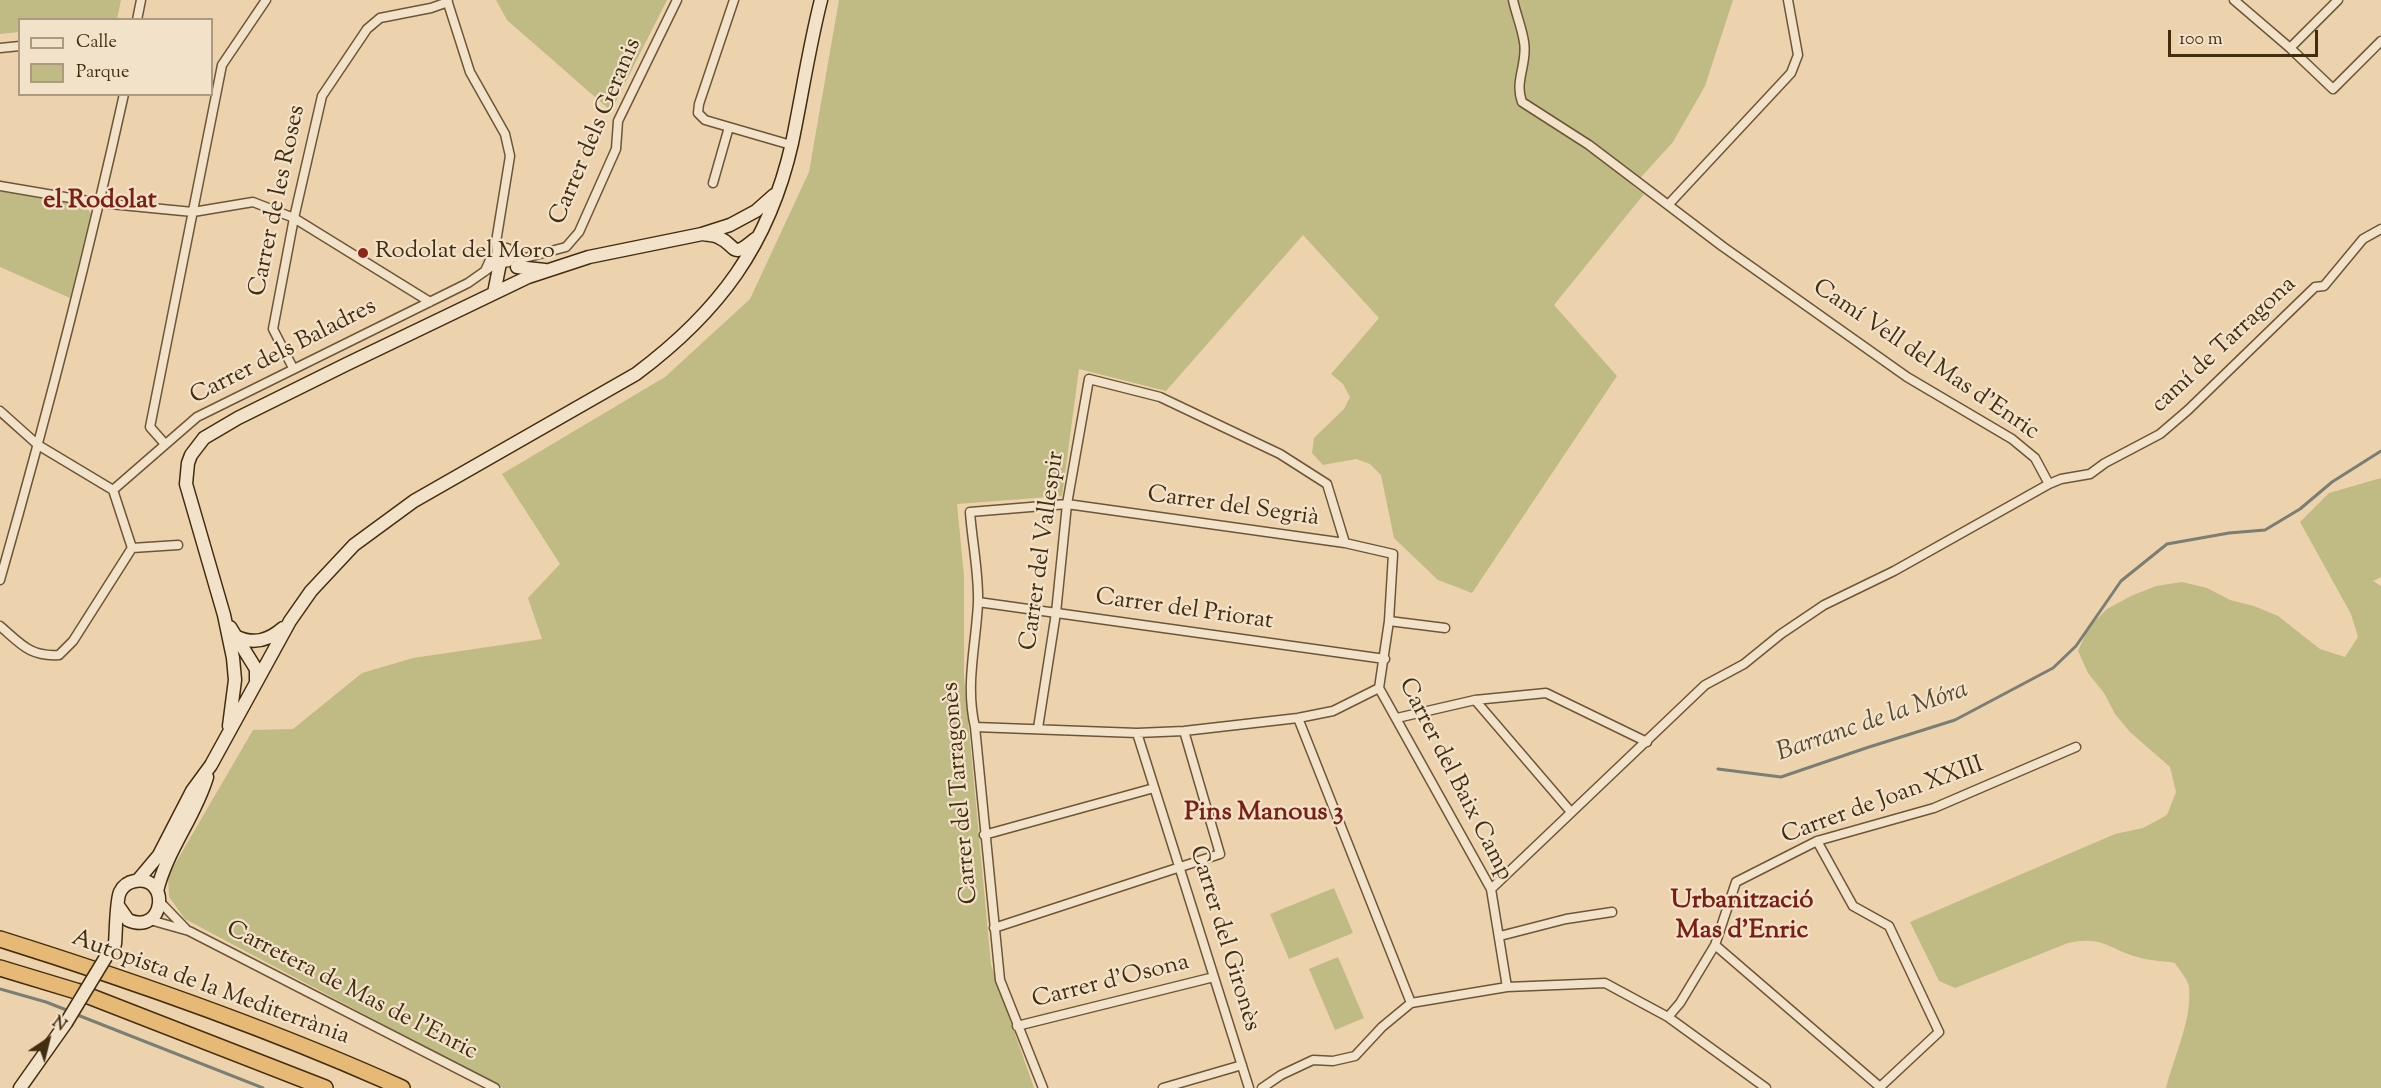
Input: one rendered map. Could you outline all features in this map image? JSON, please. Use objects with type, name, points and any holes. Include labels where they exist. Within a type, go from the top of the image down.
[{"type":"highway","name":"Autopista de la Mediterrània","points":[[0,939],[207,1008],[327,1054],[402,1088]]},
{"type":"highway","name":"Autopista de la Mediterrània","points":[[0,968],[76,991],[325,1088]]},
{"type":"main road","points":[[235,636],[243,640],[263,641],[276,634],[290,621],[329,571],[354,545],[377,526],[414,501],[636,374],[693,327],[730,284],[749,257],[777,193],[791,145],[821,0]]},
{"type":"main road","points":[[227,735],[235,680],[233,658],[224,615],[186,484],[188,464],[197,446],[214,431],[238,418],[515,283],[546,270],[589,257],[702,234],[732,224],[756,211],[777,193]]},
{"type":"main road","points":[[732,224],[745,225],[756,238]]},
{"type":"main road","points":[[730,284],[735,262],[724,237],[732,224]]},
{"type":"main road","points":[[702,234],[718,237],[729,246],[741,250],[756,238]]},
{"type":"main road","points":[[505,258],[546,270]]},
{"type":"main road","points":[[505,258],[515,283]]},
{"type":"main road","points":[[494,293],[505,258]]},
{"type":"main road","points":[[224,615],[256,669],[256,684]]},
{"type":"main road","points":[[20,1088],[66,1023],[112,948],[159,909],[159,897],[167,862],[202,793],[212,765],[227,735],[290,621]]},
{"type":"main road","points":[[112,948],[119,907],[118,899],[124,886],[138,880],[159,855],[192,791],[212,765]]},
{"type":"main road","points":[[138,880],[150,884],[159,897]]},
{"type":"main road","points":[[119,907],[128,920],[143,921]]},
{"type":"street","points":[[137,18],[141,0]]},
{"type":"street","points":[[165,444],[150,427],[222,65],[266,0]]},
{"type":"street","name":"Carrer dels Geranis","points":[[505,258],[521,259],[566,247],[579,232],[616,148],[618,121],[677,0]]},
{"type":"street","points":[[734,0],[698,113],[705,120],[791,145]]},
{"type":"street","name":"Camí Vell del Mas d'Enric","points":[[1513,0],[1525,42],[1524,61],[1518,80],[1518,93],[1522,102],[1589,145],[1668,205],[1907,377],[2012,439],[2035,458],[2049,484]]},
{"type":"street","points":[[1668,205],[1791,73],[1798,55],[1788,0]]},
{"type":"street","points":[[2234,0],[2332,88],[2381,41]]},
{"type":"street","points":[[2290,48],[2338,0]]},
{"type":"street","points":[[448,1],[470,72],[505,134],[510,156],[499,232],[505,258]]},
{"type":"street","name":"Carrer de les Roses","points":[[293,368],[273,329],[294,218],[322,96],[367,28],[380,18],[431,8],[448,1]]},
{"type":"street","points":[[0,48],[18,46]]},
{"type":"street","points":[[0,579],[38,445],[100,203],[124,96]]},
{"type":"street","points":[[713,183],[729,127]]},
{"type":"street","points":[[0,186],[100,203],[193,212],[253,202],[294,218],[430,302]]},
{"type":"street","name":"camí de Tarragona","points":[[2049,484],[2061,479],[2091,474],[2104,464],[2160,434],[2188,410],[2315,287],[2324,286],[2363,239],[2381,229]]},
{"type":"street","name":"Carrer dels Baladres","points":[[113,490],[197,417],[468,283],[485,271],[490,260],[505,258]]},
{"type":"street","name":"Carrer del Vallespir","points":[[1038,728],[1056,613],[1067,504],[1089,379],[1160,397],[1280,454],[1327,484],[1345,543]]},
{"type":"street","points":[[0,411],[38,445],[113,490],[132,548]]},
{"type":"street","points":[[1491,889],[1705,685],[1744,664],[1781,634],[1824,605],[1894,571],[2049,484]]},
{"type":"street","name":"Carrer del Segrià","points":[[1067,504],[1345,543],[1393,554]]},
{"type":"street","name":"Carrer del Tarragonès","points":[[1043,1088],[1000,980],[975,726],[970,708],[971,662],[978,602],[970,512],[1067,504]]},
{"type":"street","points":[[132,548],[178,545]]},
{"type":"street","points":[[0,626],[22,645],[41,656],[59,655],[74,641],[132,548]]},
{"type":"street","name":"Carrer del Baix Camp","points":[[1393,554],[1389,621],[1379,688],[1491,889],[1507,987]]},
{"type":"street","name":"Carrer del Priorat","points":[[978,602],[1385,659]]},
{"type":"street","points":[[1389,621],[1445,628]]},
{"type":"street","points":[[975,726],[1137,733],[1184,731],[1298,718],[1333,711],[1379,688]]},
{"type":"street","points":[[1397,718],[1475,700],[1546,693],[1647,742]]},
{"type":"street","points":[[1475,700],[1571,812]]},
{"type":"street","points":[[1298,718],[1411,1003]]},
{"type":"street","points":[[994,928],[1220,854],[1184,731]]},
{"type":"street","name":"Carrer del Gironès","points":[[1137,733],[1249,1088]]},
{"type":"street","name":"Carrer de Joan XXIII","points":[[1668,1017],[1680,1004],[1715,945],[1736,882],[1817,842],[1934,808],[2076,747]]},
{"type":"street","points":[[984,835],[1154,788]]},
{"type":"street","points":[[1715,945],[1880,1088],[1939,1032],[1889,926],[1853,906],[1817,842]]},
{"type":"street","points":[[159,897],[189,931]]},
{"type":"street","points":[[1500,936],[1566,919],[1612,912]]},
{"type":"street","points":[[143,921],[189,931]]},
{"type":"street","name":"Carretera de Mas de l'Enric","points":[[189,931],[495,1088]]},
{"type":"street","name":"Carrer d'Osona","points":[[1017,1026],[1214,977]]},
{"type":"street","points":[[1262,1088],[1281,1075],[1313,1060],[1333,1061],[1355,1056],[1382,1027],[1411,1003],[1507,987],[1605,983],[1668,1017],[1766,1088]]},
{"type":"street","points":[[1163,1088],[1242,1065]]},
{"type":"green space","points":[[0,0],[121,0],[117,18],[18,18],[18,32],[0,34]]},
{"type":"green space","points":[[496,0],[667,0],[611,111],[507,20]]},
{"type":"green space","points":[[839,0],[1733,0],[1705,86],[1673,142],[1633,186],[1644,194],[1554,305],[1617,376],[1472,593],[1438,580],[1394,538],[1381,475],[1370,464],[1356,459],[1323,465],[1312,453],[1314,438],[1344,409],[1350,397],[1343,384],[1331,374],[1379,318],[1303,235],[1166,391],[1079,369],[1062,496],[957,504],[964,576],[964,677],[991,965],[1034,1088],[503,1088],[185,919],[169,897],[168,876],[253,730],[293,729],[362,673],[413,658],[542,639],[528,598],[560,564],[502,474],[665,377],[750,299],[809,172]]},
{"type":"green space","points":[[0,191],[84,205],[91,213],[70,298],[0,267]]},
{"type":"green space","points":[[2381,478],[2381,577],[2373,581],[2381,586],[2381,1088],[2166,1088],[2188,1013],[2189,987],[2187,981],[2175,963],[2130,955],[2098,942],[2068,943],[1955,988],[1939,981],[1910,922],[2115,834],[2143,828],[2167,815],[2176,792],[2170,767],[2130,732],[2088,673],[2078,651],[2089,627],[2107,609],[2131,596],[2156,586],[2182,582],[2207,588],[2230,600],[2254,606],[2278,616],[2320,649],[2345,657],[2358,637],[2351,614],[2300,522],[2329,493]]},
{"type":"green space","points":[[1334,888],[1353,933],[1289,959],[1270,914]]},
{"type":"green space","points":[[1338,957],[1364,1018],[1335,1030],[1309,969]]},
{"type":"waterway","name":"Barranc de la Móra","points":[[1718,769],[1781,777],[1955,720],[2053,668],[2076,646],[2121,581],[2167,544],[2229,533],[2265,530],[2300,509],[2332,482],[2381,451]]},
{"type":"waterway","points":[[0,989],[69,1011]]},
{"type":"waterway","points":[[75,1014],[263,1088]]},
{"type":"place","name":"Rodolat del Moro","points":[[363,253]]},
{"type":"district","name":"el Rodolat","points":[[100,203]]},
{"type":"district","name":"Pins Manous 3","points":[[1264,815]]},
{"type":"district","name":"Urbanització Mas d'Enric","points":[[1742,918]]}]
